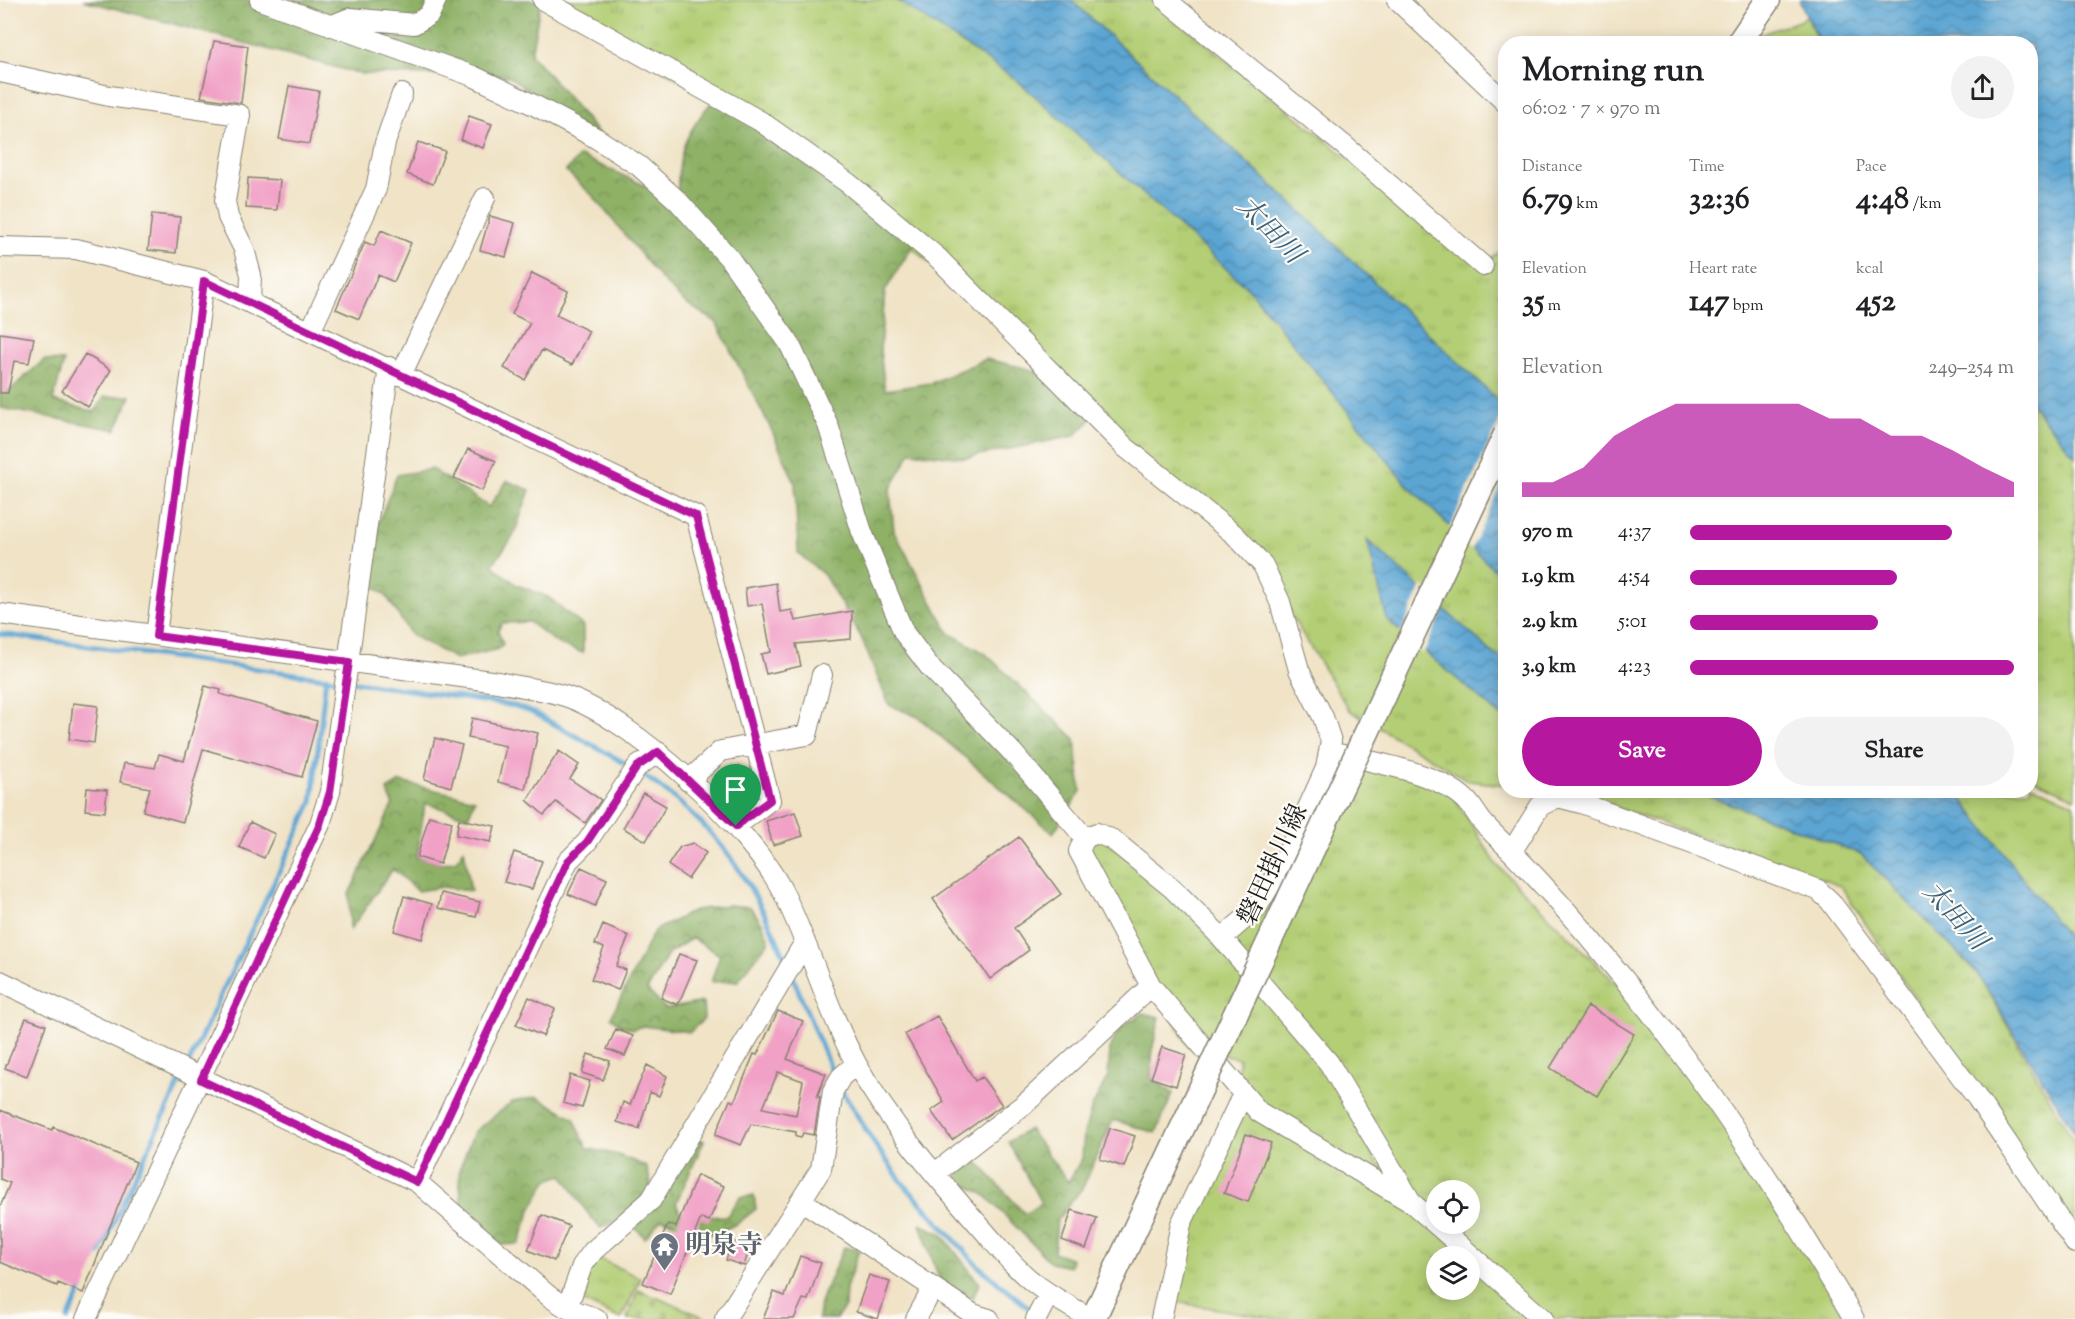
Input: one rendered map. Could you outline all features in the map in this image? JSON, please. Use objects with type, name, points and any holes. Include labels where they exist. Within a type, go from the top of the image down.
[{"type":"main road","points":[[1743,36],[1768,0]]},
{"type":"main road","name":"磐田掛川線","points":[[1092,1319],[1498,451]]},
{"type":"street","points":[[260,0],[473,76],[534,105],[596,138],[639,166],[678,201],[729,258],[789,343],[828,425],[862,532],[904,633],[929,666],[1014,754],[1085,838]]},
{"type":"street","points":[[330,26],[350,18],[414,24],[429,15],[436,0]]},
{"type":"street","points":[[543,0],[760,121],[848,183],[938,258],[1125,447],[1235,535],[1263,565],[1280,602],[1299,670],[1323,717],[1330,741],[1329,752],[1326,768],[1283,863],[1256,909],[1222,938]]},
{"type":"street","points":[[1166,0],[1346,147],[1483,266]]},
{"type":"street","points":[[1397,0],[1498,95]]},
{"type":"street","points":[[0,72],[109,96],[240,115],[225,201],[228,217],[243,249],[251,275],[250,302]]},
{"type":"street","points":[[311,330],[376,189],[385,143],[402,94]]},
{"type":"street","points":[[86,1319],[201,1080],[320,824],[330,792],[395,370],[485,198]]},
{"type":"street","points":[[0,247],[76,249],[204,281],[395,370],[696,516],[770,800],[736,826]]},
{"type":"street","points":[[156,636],[204,281]]},
{"type":"street","points":[[0,614],[498,682],[565,696],[606,715],[658,752],[736,826],[764,858],[784,893],[856,1064],[887,1113],[934,1174],[1021,1272],[1049,1294],[1092,1319]]},
{"type":"street","points":[[688,781],[722,751],[807,735],[822,675]]},
{"type":"street","points":[[417,1182],[568,861],[587,842],[637,767],[658,752]]},
{"type":"street","points":[[1329,752],[1413,771],[1465,798],[1484,824],[1512,851],[1606,954],[1669,1037],[1791,1211],[1854,1319]]},
{"type":"street","points":[[1512,851],[1540,806],[1556,798]]},
{"type":"street","points":[[1562,798],[1818,890],[1830,901],[1977,1098],[2075,1243]]},
{"type":"street","points":[[1412,1203],[1329,1063],[1222,938],[1172,888],[1113,840],[1097,833],[1085,838],[1079,851],[1151,986],[1259,1112],[1412,1203],[1543,1319]]},
{"type":"street","points":[[567,1308],[582,1266],[593,1251],[651,1200],[805,942]]},
{"type":"street","points":[[0,981],[201,1080],[417,1182],[550,1297],[567,1308],[597,1319]]},
{"type":"street","points":[[934,1174],[1027,1102],[1151,986]]},
{"type":"street","points":[[725,1319],[821,1169],[825,1156],[833,1091],[841,1077],[856,1064]]},
{"type":"street","points":[[1161,1319],[1181,1224],[1243,1094]]},
{"type":"street","points":[[802,1201],[973,1314],[989,1319]]},
{"type":"street","points":[[916,1319],[933,1288]]},
{"type":"street","points":[[1036,1319],[1049,1294]]},
{"type":"green space","points":[[83,0],[541,0],[531,54],[609,146],[508,76],[361,74]]},
{"type":"green space","points":[[544,0],[897,0],[1017,80],[1250,290],[1408,486],[1498,573],[1498,657],[1387,620],[1498,713],[1498,784],[1469,781],[1349,710],[1256,558],[818,162]]},
{"type":"green space","points":[[1071,0],[1152,0],[1482,266],[1498,253],[1498,400],[1304,215]]},
{"type":"green space","points":[[1807,16],[1815,36],[1756,36]]},
{"type":"green space","points":[[716,97],[916,240],[885,291],[880,350],[885,390],[931,383],[986,359],[1033,370],[1079,399],[1095,416],[1074,436],[965,458],[911,452],[890,490],[894,531],[949,633],[986,654],[1075,739],[1081,791],[1053,833],[918,717],[889,705],[860,635],[824,575],[798,553],[795,483],[773,433],[716,322],[684,302],[661,279],[593,196],[566,171],[580,156],[677,200],[679,168],[685,144],[696,122]]},
{"type":"green space","points":[[44,360],[64,361],[53,401],[95,412],[104,397],[131,396],[116,430],[0,408],[0,391],[9,391]]},
{"type":"green space","points":[[2038,412],[2075,456],[2075,798],[2038,781]]},
{"type":"green space","points":[[432,469],[489,507],[507,481],[530,490],[513,537],[492,565],[517,585],[548,597],[583,626],[583,653],[557,643],[529,622],[502,623],[498,631],[503,644],[498,649],[456,659],[411,635],[387,597],[370,584],[379,521],[397,475]]},
{"type":"green space","points":[[1373,762],[1449,789],[1497,865],[1622,989],[1728,1121],[1852,1319],[1541,1319],[1480,1260],[1480,1246],[1466,1246],[1453,1234],[1480,1234],[1480,1180],[1426,1180],[1426,1207],[1399,1181],[1346,1095],[1374,1159],[1426,1209],[1426,1234],[1451,1234],[1464,1246],[1426,1246],[1426,1300],[1480,1300],[1480,1262],[1539,1319],[1276,1319],[1176,1302],[1189,1208],[1234,1112],[1239,1058],[1189,1047],[1128,943],[1079,851],[1097,833],[1222,938]]},
{"type":"green space","points":[[400,782],[475,799],[468,817],[425,803],[417,857],[440,864],[457,860],[464,849],[471,891],[443,887],[417,891],[393,869],[350,930],[349,894],[393,804],[387,790]]},
{"type":"green space","points":[[2038,788],[2075,804],[2075,952],[2066,935],[1961,798],[2038,798]]},
{"type":"green space","points":[[1589,798],[1715,798],[1861,854],[1977,973],[2075,1143],[2075,1243],[1841,886]]},
{"type":"green space","points":[[728,905],[750,907],[762,923],[769,941],[738,981],[711,982],[720,955],[692,938],[669,953],[647,990],[666,1009],[703,1002],[704,1019],[690,1032],[643,1026],[633,1029],[620,1025],[611,1017],[654,931],[695,910]]},
{"type":"green space","points":[[1143,1013],[1160,1017],[1153,1046],[1151,1078],[1173,1093],[1156,1133],[1113,1120],[1083,1187],[1057,1220],[1054,1252],[1072,1259],[1070,1267],[1051,1263],[985,1195],[959,1181],[957,1164],[966,1149],[1025,1214],[1041,1203],[1008,1142],[1029,1129],[1068,1182],[1082,1159],[1084,1133],[1092,1107],[1108,1076],[1110,1049],[1120,1027]]},
{"type":"green space","points":[[537,1097],[574,1118],[587,1148],[618,1155],[646,1166],[651,1183],[635,1214],[600,1228],[563,1175],[547,1180],[530,1212],[519,1244],[501,1245],[462,1209],[459,1170],[474,1132],[512,1102]]},
{"type":"green space","points":[[695,1137],[704,1141],[676,1203],[683,1218],[727,1216],[740,1197],[754,1196],[756,1209],[738,1223],[714,1235],[661,1219],[645,1238],[634,1226]]},
{"type":"green space","points":[[920,1224],[941,1233],[979,1283],[973,1298],[939,1279]]},
{"type":"green space","points":[[844,1247],[859,1250],[846,1288],[845,1307],[836,1319],[818,1319],[820,1302]]},
{"type":"green space","points":[[593,1256],[641,1278],[621,1319],[577,1299]]},
{"type":"green space","points":[[638,1290],[709,1319],[627,1319]]},
{"type":"water","name":"太田川","points":[[897,0],[1071,0],[1304,215],[1498,400],[1498,573],[1408,486],[1250,290],[1017,80]]},
{"type":"water","points":[[1799,0],[2075,0],[2075,456],[2038,412],[2038,36],[1817,36]]},
{"type":"water","points":[[1367,540],[1498,656],[1498,713],[1387,620]]},
{"type":"water","name":"太田川","points":[[1715,798],[1961,798],[2066,935],[2075,952],[2075,1133],[1977,973],[1861,854]]},
{"type":"pier","points":[[1498,424],[1498,491],[1471,550],[1449,529]]},
{"type":"pier","points":[[1422,586],[1445,606],[1423,654],[1400,635]]},
{"type":"building","points":[[214,41],[248,46],[241,103],[201,97]]},
{"type":"building","points":[[289,86],[319,91],[309,144],[279,139]]},
{"type":"building","points":[[469,116],[492,124],[483,148],[461,140]]},
{"type":"building","points":[[418,142],[445,151],[433,184],[407,174]]},
{"type":"building","points":[[248,178],[280,180],[277,210],[246,208]]},
{"type":"building","points":[[152,214],[180,217],[176,253],[148,250]]},
{"type":"building","points":[[490,216],[515,223],[506,257],[480,250]]},
{"type":"building","points":[[381,230],[411,243],[394,282],[378,275],[359,319],[336,309],[365,242],[374,246]]},
{"type":"building","points":[[532,273],[568,291],[556,315],[589,331],[572,365],[542,350],[525,380],[504,368],[530,323],[512,314]]},
{"type":"building","points":[[0,333],[34,338],[29,363],[14,361],[8,393],[0,393]]},
{"type":"building","points":[[85,354],[111,370],[88,407],[62,391]]},
{"type":"building","points":[[468,449],[496,461],[482,491],[454,478]]},
{"type":"building","points":[[776,583],[780,612],[792,610],[795,621],[852,611],[851,639],[796,644],[801,666],[766,674],[761,654],[771,652],[762,604],[747,606],[745,588]]},
{"type":"building","points":[[205,686],[221,690],[220,694],[317,721],[302,777],[203,749],[183,822],[143,811],[150,788],[120,782],[124,763],[155,768],[159,754],[184,761]]},
{"type":"building","points":[[73,703],[98,706],[94,743],[69,739]]},
{"type":"building","points":[[472,718],[538,733],[525,789],[498,782],[506,746],[468,738]]},
{"type":"building","points":[[435,738],[462,745],[451,787],[424,779]]},
{"type":"building","points":[[559,751],[579,765],[570,779],[601,800],[585,823],[556,802],[544,815],[527,800]]},
{"type":"building","points":[[739,766],[752,780],[754,786],[736,805],[718,787]]},
{"type":"building","points":[[87,788],[107,790],[105,812],[85,810]]},
{"type":"building","points":[[643,793],[666,806],[646,841],[623,828]]},
{"type":"building","points":[[795,812],[803,836],[773,845],[766,821]]},
{"type":"building","points":[[429,816],[452,822],[440,864],[417,857]]},
{"type":"building","points":[[459,819],[495,826],[491,842],[456,835]]},
{"type":"building","points":[[250,822],[275,834],[264,858],[239,847]]},
{"type":"building","points":[[1019,837],[1061,894],[1014,928],[1029,950],[990,979],[933,899]]},
{"type":"building","points":[[693,843],[706,853],[688,879],[668,865],[680,847]]},
{"type":"building","points":[[514,852],[542,861],[532,889],[504,882]]},
{"type":"building","points":[[581,867],[607,879],[595,906],[568,894]]},
{"type":"building","points":[[441,893],[480,902],[476,917],[438,908]]},
{"type":"building","points":[[404,896],[432,904],[422,939],[394,931]]},
{"type":"building","points":[[603,925],[629,936],[616,966],[626,970],[618,990],[591,979],[604,948],[595,944]]},
{"type":"building","points":[[679,954],[697,960],[678,1005],[661,998]]},
{"type":"building","points":[[529,997],[555,1009],[543,1036],[516,1025]]},
{"type":"building","points":[[1588,1006],[1634,1034],[1597,1096],[1550,1068]]},
{"type":"building","points":[[778,1011],[803,1021],[787,1059],[826,1074],[817,1097],[820,1097],[814,1135],[803,1133],[801,1137],[796,1136],[796,1132],[751,1124],[741,1145],[715,1135],[730,1100],[734,1102],[754,1054],[757,1055]],"holes":[[[778,1072],[803,1081],[796,1115],[763,1108]]]},
{"type":"building","points":[[937,1016],[975,1081],[982,1077],[1002,1105],[952,1140],[931,1111],[944,1102],[905,1034]]},
{"type":"building","points":[[26,1018],[46,1025],[27,1076],[5,1068]]},
{"type":"building","points":[[616,1029],[633,1036],[625,1056],[607,1049]]},
{"type":"building","points":[[1162,1047],[1186,1055],[1176,1086],[1151,1078]]},
{"type":"building","points":[[588,1054],[610,1061],[603,1080],[582,1073]]},
{"type":"building","points":[[647,1065],[667,1076],[659,1096],[650,1092],[639,1129],[617,1122],[623,1102],[630,1105]]},
{"type":"building","points":[[570,1075],[590,1081],[582,1108],[563,1103]]},
{"type":"building","points":[[0,1110],[52,1130],[53,1127],[136,1162],[83,1293],[58,1283],[57,1286],[0,1262],[0,1207],[10,1183],[0,1179]]},
{"type":"building","points":[[1110,1128],[1135,1136],[1124,1167],[1100,1159]]},
{"type":"building","points":[[1246,1134],[1271,1143],[1248,1202],[1224,1193]]},
{"type":"building","points":[[697,1175],[724,1186],[709,1221],[701,1218],[670,1294],[643,1283],[668,1224],[676,1227]]},
{"type":"building","points":[[1072,1210],[1097,1218],[1086,1249],[1062,1240]]},
{"type":"building","points":[[542,1215],[569,1226],[554,1261],[528,1250]]},
{"type":"building","points":[[732,1241],[750,1247],[744,1266],[726,1260]]},
{"type":"building","points":[[800,1256],[821,1263],[808,1300],[803,1299],[794,1319],[763,1319],[774,1292],[785,1296]]},
{"type":"building","points":[[869,1275],[890,1282],[878,1319],[856,1312]]},
{"type":"waterway","points":[[0,634],[340,680]]},
{"type":"waterway","points":[[187,1067],[312,802],[326,677]]},
{"type":"waterway","points":[[350,681],[515,706],[534,713],[632,767]]},
{"type":"waterway","points":[[640,773],[690,812],[729,856],[746,880],[787,963]]},
{"type":"waterway","points":[[792,975],[834,1077]]},
{"type":"waterway","points":[[99,1254],[183,1075]]},
{"type":"waterway","points":[[840,1088],[878,1149],[902,1182],[978,1266],[1035,1313]]},
{"type":"waterway","points":[[68,1319],[83,1287]]},
{"type":"place","name":"明泉寺","points":[[664,1272]]},
{"type":"route","points":[[204,281],[402,373],[696,516],[770,800],[736,826],[658,752],[637,767],[587,842],[568,861],[417,1182],[201,1080],[320,824],[330,792],[349,662],[156,636],[204,281]]}]
